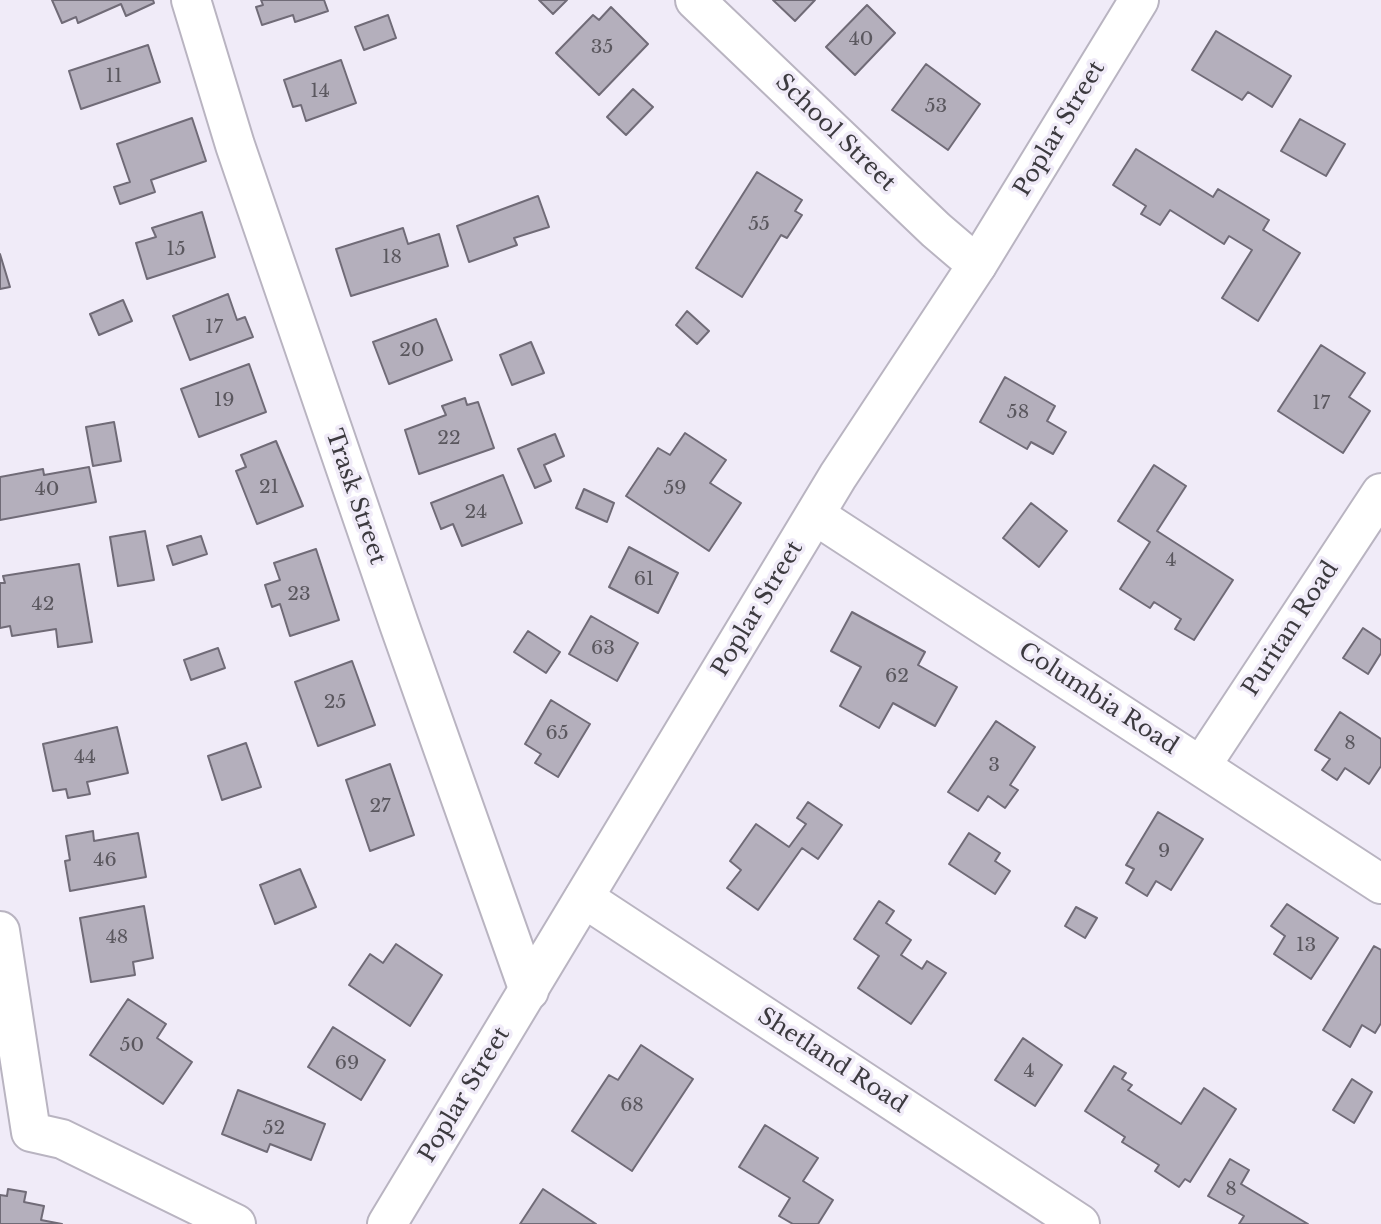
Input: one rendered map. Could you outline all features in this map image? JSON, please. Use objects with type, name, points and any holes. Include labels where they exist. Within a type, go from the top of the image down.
[{"type":"street","name":"Trask Street","points":[[191,0],[243,171],[528,990]]},
{"type":"street","name":"School Street","points":[[695,0],[936,230],[977,265]]},
{"type":"street","name":"Poplar Street","points":[[387,1224],[815,514],[977,265],[1139,0]]},
{"type":"street","name":"Puritan Road","points":[[1201,766],[1381,493]]},
{"type":"street","name":"Columbia Road","points":[[815,514],[1381,884]]},
{"type":"street","name":"Shetland Road","points":[[584,898],[1080,1224]]},
{"type":"street","points":[[0,931],[15,1129],[62,1139],[236,1224]]},
{"type":"building","points":[[52,0],[153,0],[154,3],[126,16],[121,4],[78,23],[76,17],[62,23]]},
{"type":"building","points":[[261,0],[324,0],[328,11],[295,22],[293,15],[262,25],[256,7],[263,5]]},
{"type":"building","points":[[539,0],[567,0],[553,14]]},
{"type":"building","points":[[773,0],[815,0],[795,21]]},
{"type":"building","points":[[867,5],[895,33],[855,75],[826,47]]},
{"type":"building","points":[[611,7],[648,44],[599,95],[556,53],[593,15],[599,20]]},
{"type":"building","points":[[388,15],[396,38],[364,50],[355,27]]},
{"type":"building","points":[[1216,31],[1291,76],[1272,107],[1248,92],[1242,100],[1192,70]]},
{"type":"building","points":[[148,45],[160,82],[81,109],[69,71]]},
{"type":"building","points":[[341,60],[356,103],[306,121],[301,105],[293,107],[284,80]]},
{"type":"building","points":[[926,64],[980,104],[948,150],[892,110]]},
{"type":"building","points":[[633,89],[653,107],[626,135],[607,117]]},
{"type":"building","points":[[192,118],[206,161],[151,180],[155,192],[120,204],[114,187],[130,182],[117,144]]},
{"type":"building","points":[[1300,119],[1345,144],[1326,176],[1281,151]]},
{"type":"building","points":[[1136,149],[1213,197],[1218,189],[1269,220],[1263,230],[1300,253],[1258,321],[1222,298],[1252,250],[1229,236],[1224,244],[1170,210],[1160,225],[1141,214],[1146,206],[1113,185]]},
{"type":"building","points":[[757,172],[802,200],[795,211],[802,215],[787,238],[781,235],[742,297],[696,268]]},
{"type":"building","points":[[538,196],[549,227],[514,238],[517,245],[469,262],[457,226]]},
{"type":"building","points":[[202,212],[215,257],[147,279],[136,243],[156,237],[152,228]]},
{"type":"building","points":[[403,228],[408,244],[439,234],[448,266],[351,296],[336,249]]},
{"type":"building","points":[[0,254],[10,287],[0,289]]},
{"type":"building","points":[[228,294],[237,320],[245,317],[253,337],[190,360],[173,316]]},
{"type":"building","points":[[123,300],[132,321],[99,335],[90,314]]},
{"type":"building","points":[[687,311],[709,331],[697,344],[676,325]]},
{"type":"building","points":[[436,319],[452,360],[389,384],[373,342]]},
{"type":"building","points":[[531,342],[544,373],[512,385],[500,355]]},
{"type":"building","points":[[1321,345],[1365,373],[1349,397],[1370,411],[1343,453],[1278,411]]},
{"type":"building","points":[[249,364],[266,412],[199,437],[181,389]]},
{"type":"building","points":[[1005,377],[1055,406],[1047,421],[1066,432],[1053,454],[1031,442],[1027,449],[980,422]]},
{"type":"building","points":[[465,398],[467,405],[478,402],[494,448],[419,474],[405,430],[446,415],[442,406]]},
{"type":"building","points":[[114,422],[121,461],[93,466],[86,427]]},
{"type":"building","points":[[685,433],[726,460],[710,483],[741,503],[709,551],[626,496],[658,448],[670,455]]},
{"type":"building","points":[[555,434],[564,456],[544,465],[551,481],[535,488],[518,449]]},
{"type":"building","points":[[276,441],[303,506],[257,524],[236,471],[246,467],[241,455]]},
{"type":"building","points":[[1154,465],[1186,486],[1157,531],[1233,580],[1194,640],[1175,629],[1181,619],[1154,602],[1150,608],[1120,589],[1150,542],[1118,521]]},
{"type":"building","points":[[89,467],[96,502],[0,520],[0,477],[43,469],[44,475]]},
{"type":"building","points":[[503,475],[522,523],[462,546],[453,524],[441,529],[431,503]]},
{"type":"building","points":[[584,489],[614,503],[607,522],[576,508]]},
{"type":"building","points":[[1031,503],[1067,531],[1039,567],[1003,538]]},
{"type":"building","points":[[145,531],[154,580],[118,586],[110,537]]},
{"type":"building","points":[[201,536],[207,554],[173,565],[167,546]]},
{"type":"building","points":[[629,547],[678,573],[658,613],[609,587]]},
{"type":"building","points":[[316,549],[339,620],[290,636],[280,604],[272,607],[265,585],[280,580],[274,563]]},
{"type":"building","points":[[79,564],[92,642],[58,647],[56,629],[12,636],[10,626],[0,628],[0,583],[5,583],[3,576]]},
{"type":"building","points":[[852,612],[925,652],[918,665],[957,687],[935,726],[893,703],[879,728],[840,706],[861,667],[831,651]]},
{"type":"building","points":[[591,616],[638,643],[617,681],[569,654]]},
{"type":"building","points":[[1363,628],[1381,640],[1381,653],[1368,674],[1343,658]]},
{"type":"building","points":[[528,631],[560,652],[546,673],[514,652]]},
{"type":"building","points":[[218,648],[225,668],[191,680],[184,660]]},
{"type":"building","points":[[352,661],[375,725],[318,746],[295,682]]},
{"type":"building","points":[[551,700],[590,724],[558,777],[535,763],[541,754],[525,744]]},
{"type":"building","points":[[1340,712],[1381,739],[1381,766],[1369,784],[1345,768],[1337,780],[1322,770],[1330,759],[1315,750]]},
{"type":"building","points":[[996,721],[1035,747],[1010,785],[1018,790],[1005,808],[988,796],[978,811],[948,792]]},
{"type":"building","points":[[117,727],[128,773],[87,782],[90,794],[68,798],[66,789],[53,791],[43,744]]},
{"type":"building","points":[[246,743],[261,787],[222,800],[208,756]]},
{"type":"building","points":[[390,764],[414,835],[370,851],[346,780]]},
{"type":"building","points":[[808,802],[842,825],[818,859],[802,848],[758,910],[727,888],[741,870],[730,861],[756,824],[789,847],[806,824],[797,818]]},
{"type":"building","points":[[1158,812],[1203,839],[1171,890],[1156,881],[1147,896],[1126,883],[1134,869],[1126,865]]},
{"type":"building","points":[[93,831],[94,841],[138,833],[146,877],[70,891],[65,861],[70,860],[66,836]]},
{"type":"building","points":[[969,833],[1000,853],[995,861],[1010,871],[995,894],[949,864]]},
{"type":"building","points":[[300,869],[316,907],[275,924],[260,885]]},
{"type":"building","points":[[879,901],[894,911],[886,923],[911,940],[901,955],[922,969],[927,961],[946,973],[911,1024],[858,988],[879,956],[854,939]]},
{"type":"building","points":[[1287,904],[1338,938],[1311,979],[1274,954],[1285,936],[1271,926]]},
{"type":"building","points":[[144,906],[153,958],[133,962],[135,975],[91,982],[80,918]]},
{"type":"building","points":[[1076,907],[1097,918],[1085,938],[1065,926]]},
{"type":"building","points":[[396,944],[442,975],[410,1026],[349,985],[370,954],[383,963]]},
{"type":"building","points":[[1374,946],[1381,950],[1381,1023],[1375,1033],[1362,1025],[1350,1047],[1323,1030]]},
{"type":"building","points":[[128,999],[166,1024],[157,1038],[192,1062],[163,1104],[90,1055]]},
{"type":"building","points":[[333,1027],[385,1060],[361,1100],[308,1067]]},
{"type":"building","points":[[1023,1038],[1062,1065],[1035,1106],[995,1080]]},
{"type":"building","points":[[641,1045],[693,1079],[632,1171],[572,1131],[609,1075],[618,1080]]},
{"type":"building","points":[[1114,1066],[1126,1073],[1122,1079],[1132,1085],[1128,1090],[1181,1124],[1204,1088],[1236,1109],[1190,1182],[1185,1179],[1179,1187],[1155,1171],[1159,1165],[1122,1142],[1125,1137],[1085,1111]]},
{"type":"building","points":[[1352,1079],[1372,1092],[1354,1123],[1333,1110]]},
{"type":"building","points":[[238,1090],[325,1124],[311,1160],[270,1144],[267,1152],[222,1134]]},
{"type":"building","points":[[765,1125],[818,1158],[803,1181],[833,1200],[818,1224],[793,1224],[779,1216],[790,1198],[739,1167]]},
{"type":"building","points":[[1230,1159],[1249,1170],[1241,1184],[1308,1224],[1239,1224],[1244,1216],[1208,1196]]},
{"type":"building","points":[[8,1189],[26,1192],[24,1202],[44,1206],[41,1220],[62,1224],[0,1224],[0,1195],[7,1196]]},
{"type":"building","points":[[543,1189],[596,1224],[520,1224]]}]
